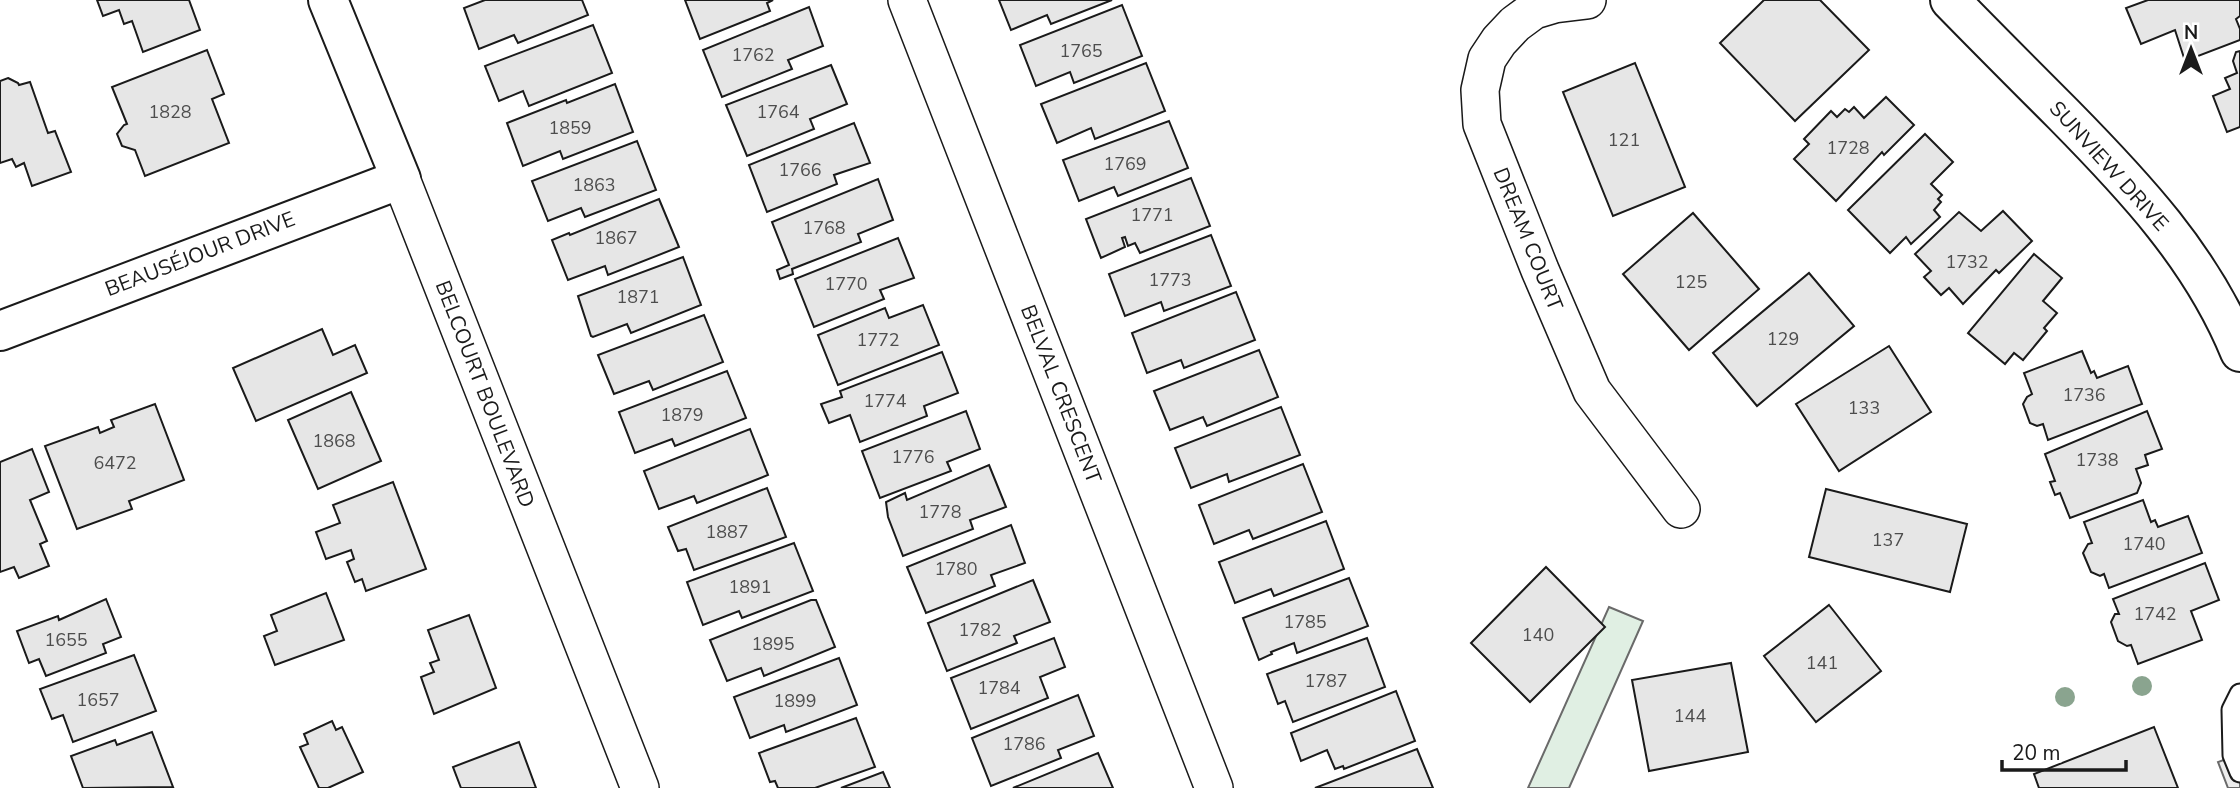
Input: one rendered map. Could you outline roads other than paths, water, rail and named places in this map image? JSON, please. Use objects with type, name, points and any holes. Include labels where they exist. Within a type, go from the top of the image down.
[{"type":"street","name":"BELCOURT BOULEVARD","points":[[328,0],[640,788]]},
{"type":"street","name":"BELVAL CRESCENT","points":[[907,0],[1214,788]]},
{"type":"street","name":"DREAM COURT","points":[[1587,0],[1554,4],[1534,10],[1515,24],[1499,41],[1487,59],[1480,90],[1482,124],[1592,391],[1681,509]]},
{"type":"street","name":"SUNVIEW DRIVE","points":[[1950,0],[2115,167],[2155,212],[2196,267],[2227,320],[2240,352]]},
{"type":"street","name":"BEAUSÉJOUR DRIVE","points":[[0,331],[401,179]]},
{"type":"lane","points":[[2240,694],[2232,710],[2233,755],[2240,772]]}]
